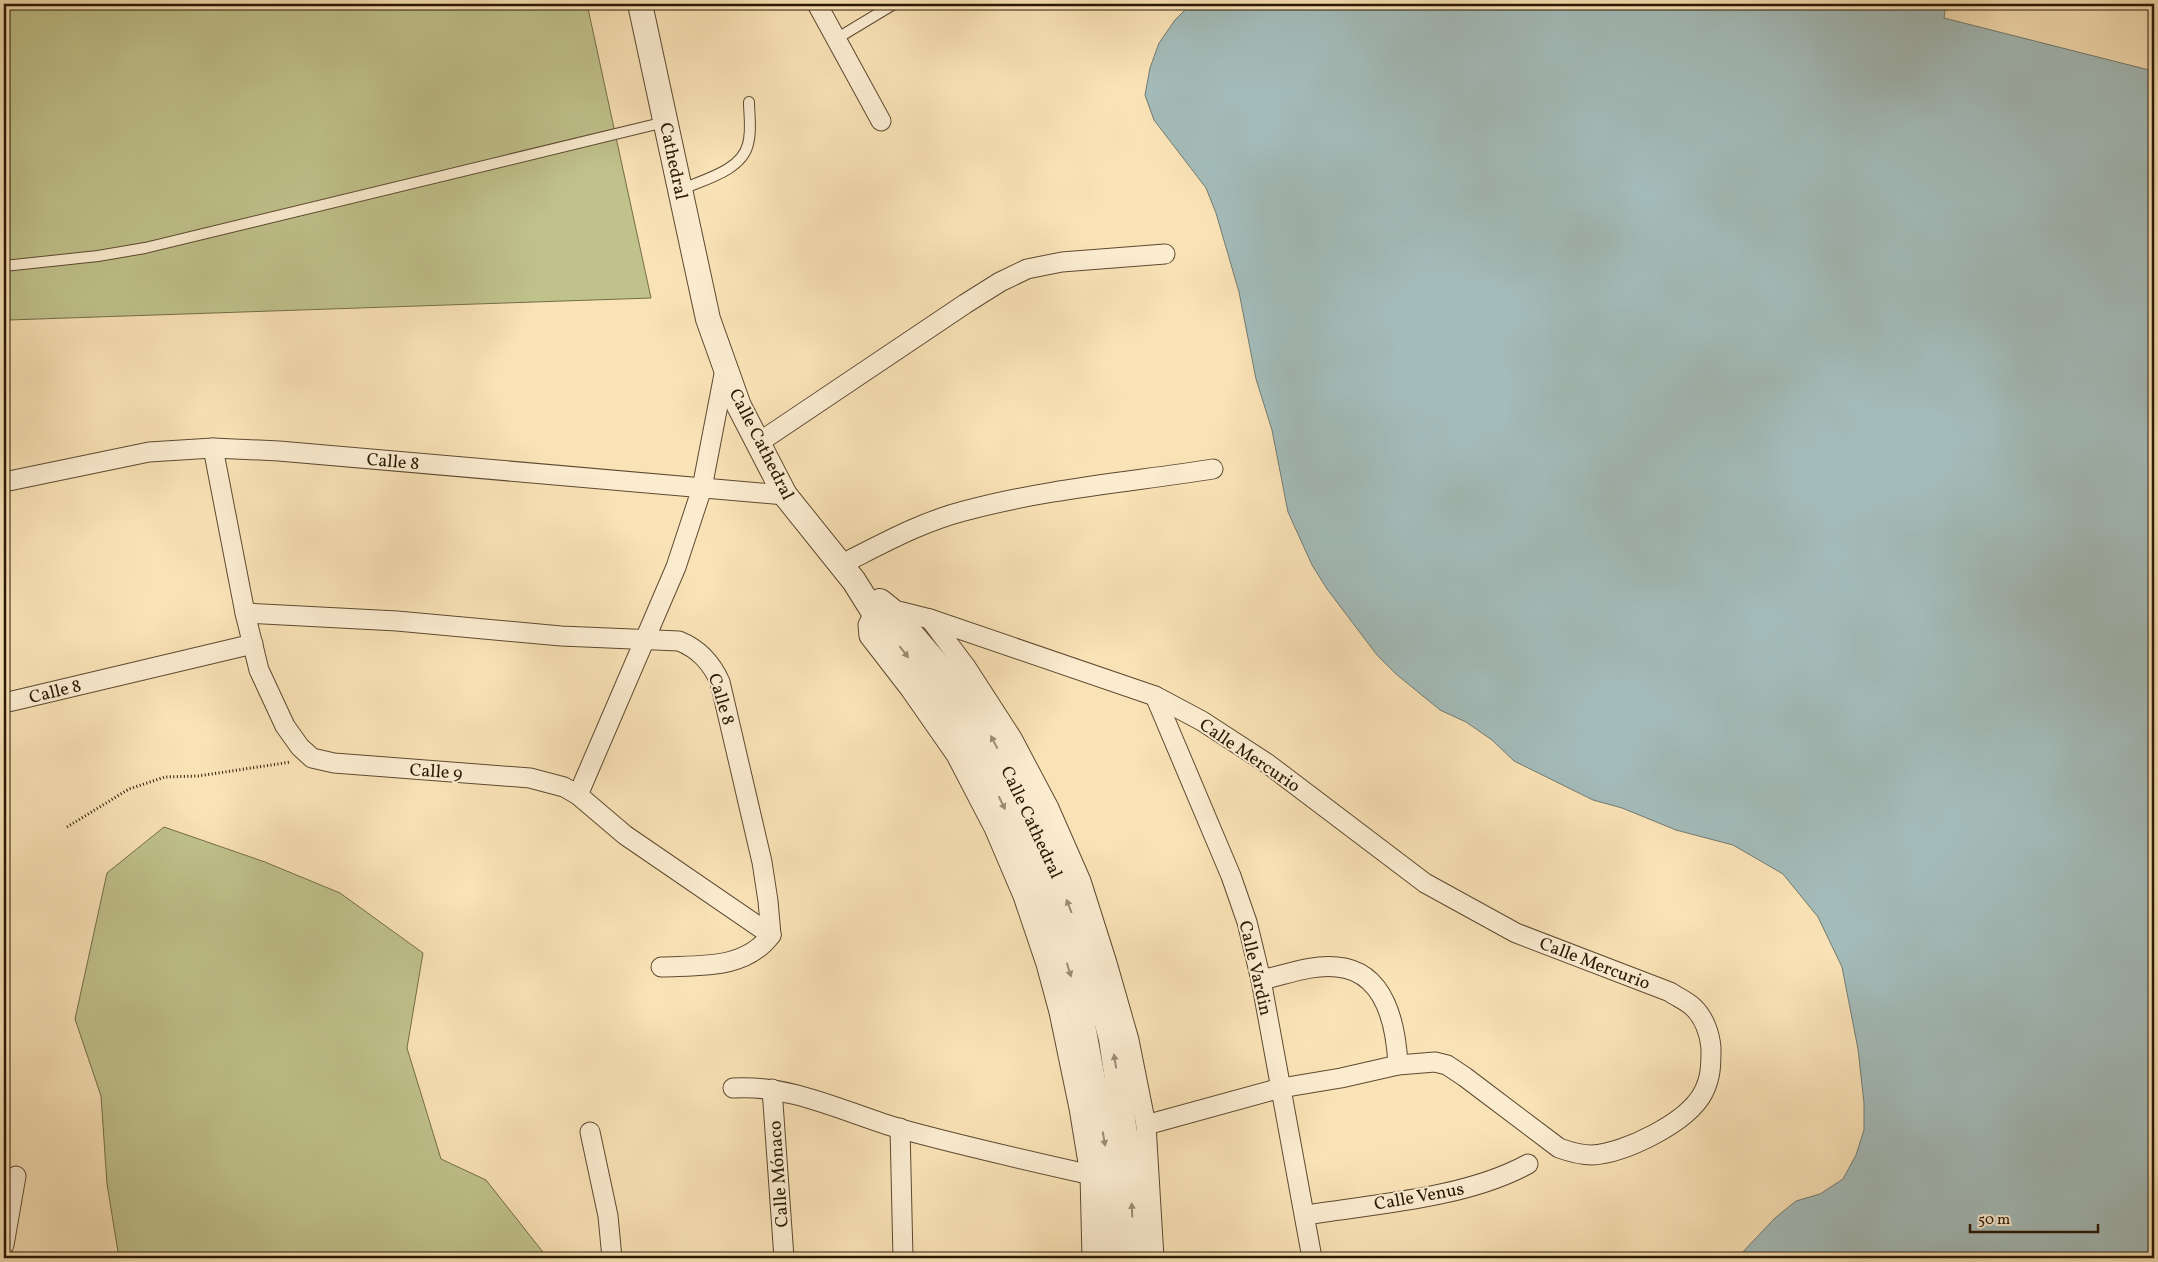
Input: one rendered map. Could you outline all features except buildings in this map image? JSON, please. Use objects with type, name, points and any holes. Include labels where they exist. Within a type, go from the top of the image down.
[{"type":"street","name":"Cathedral","points":[[640,4],[708,319]]},
{"type":"street","points":[[648,41],[652,4]]},
{"type":"street","points":[[817,4],[881,120]]},
{"type":"street","points":[[758,443],[965,304],[1000,282],[1027,269],[1062,262],[1165,254]]},
{"type":"street","name":"Calle Cathedral","points":[[708,319],[739,406],[785,495],[882,611],[969,701],[991,736],[1019,789],[1049,854],[1080,934],[1111,1039],[1131,1182],[1134,1258]]},
{"type":"street","points":[[578,795],[676,567],[702,488],[725,369]]},
{"type":"street","points":[[213,448],[245,613],[259,670],[281,718],[300,747],[312,758]]},
{"type":"street","name":"Calle 8","points":[[4,482],[149,452],[213,448],[279,451],[785,495]]},
{"type":"street","points":[[848,572],[932,522],[964,511],[1025,498],[1213,470]]},
{"type":"street","points":[[882,611],[868,625],[869,636],[910,689],[956,755],[994,828],[1023,896],[1046,964],[1059,1012],[1079,1108],[1099,1177],[1092,1258]]},
{"type":"street","name":"Calle Cathedral","points":[[882,611],[950,713],[990,780],[1028,856],[1061,943],[1080,1009],[1106,1150],[1099,1177],[1112,1258]]},
{"type":"street","name":"Calle Mercurio","points":[[882,611],[930,619],[1155,696],[1202,721],[1268,764],[1425,883],[1516,933],[1670,992],[1693,1007],[1702,1020],[1710,1039],[1711,1070],[1702,1094],[1684,1115],[1658,1132],[1627,1147],[1605,1154],[1575,1154],[1559,1148],[1447,1065],[1422,1062],[1281,1088],[1146,1124]]},
{"type":"street","name":"Calle 8","points":[[245,613],[397,621],[562,636],[679,641],[692,646],[713,667],[720,682],[762,862],[771,935]]},
{"type":"street","points":[[930,619],[966,666],[1012,738],[1049,808],[1081,881],[1129,1040],[1146,1124],[1154,1258]]},
{"type":"street","name":"Calle 8","points":[[4,703],[253,644]]},
{"type":"street","name":"Calle Vardin","points":[[1155,696],[1231,876],[1247,922],[1261,980],[1306,1215],[1312,1256]]},
{"type":"street","name":"Calle 9","points":[[312,758],[334,763],[530,778],[564,787],[578,795],[624,835],[771,935]]},
{"type":"street","points":[[661,967],[716,964],[738,960],[752,954],[771,935]]},
{"type":"street","points":[[1261,980],[1337,966],[1357,972],[1370,981],[1388,1007],[1394,1026],[1398,1065]]},
{"type":"street","points":[[733,1088],[772,1089],[856,1112],[900,1128],[1099,1177],[1131,1182]]},
{"type":"street","name":"Calle Mónaco","points":[[772,1089],[784,1258]]},
{"type":"street","points":[[900,1128],[903,1258]]},
{"type":"street","points":[[590,1132],[608,1216],[612,1258]]},
{"type":"street","name":"Calle Venus","points":[[1306,1215],[1415,1198],[1484,1184],[1507,1176],[1528,1164]]},
{"type":"street","points":[[4,1245],[16,1176]]},
{"type":"lane","points":[[836,39],[894,4]]},
{"type":"lane","points":[[680,190],[721,172],[732,166],[742,157],[748,146],[750,132],[749,102]]},
{"type":"lane","points":[[4,266],[98,256],[145,248],[666,122]]},
{"type":"path","points":[[67,827],[129,789],[165,777],[198,776],[312,758]]},
{"type":"green space","points":[[4,4],[587,4],[651,298],[9,320],[4,318]]},
{"type":"green space","points":[[164,827],[265,862],[340,893],[423,953],[407,1048],[441,1159],[486,1180],[546,1258],[119,1258],[107,1184],[101,1096],[75,1019],[107,873]]},
{"type":"water","points":[[1191,4],[1946,4],[1944,18],[2149,70],[2154,52],[2154,1258],[1732,1258],[1738,1257],[1775,1218],[1796,1201],[1820,1194],[1843,1179],[1856,1155],[1864,1130],[1864,1103],[1858,1049],[1842,967],[1818,917],[1783,874],[1733,845],[1676,830],[1622,808],[1593,800],[1514,761],[1492,740],[1466,722],[1440,710],[1396,674],[1377,655],[1327,589],[1312,565],[1288,512],[1272,430],[1256,379],[1239,292],[1216,213],[1206,188],[1154,120],[1145,95],[1150,68],[1159,43],[1175,20]]}]
